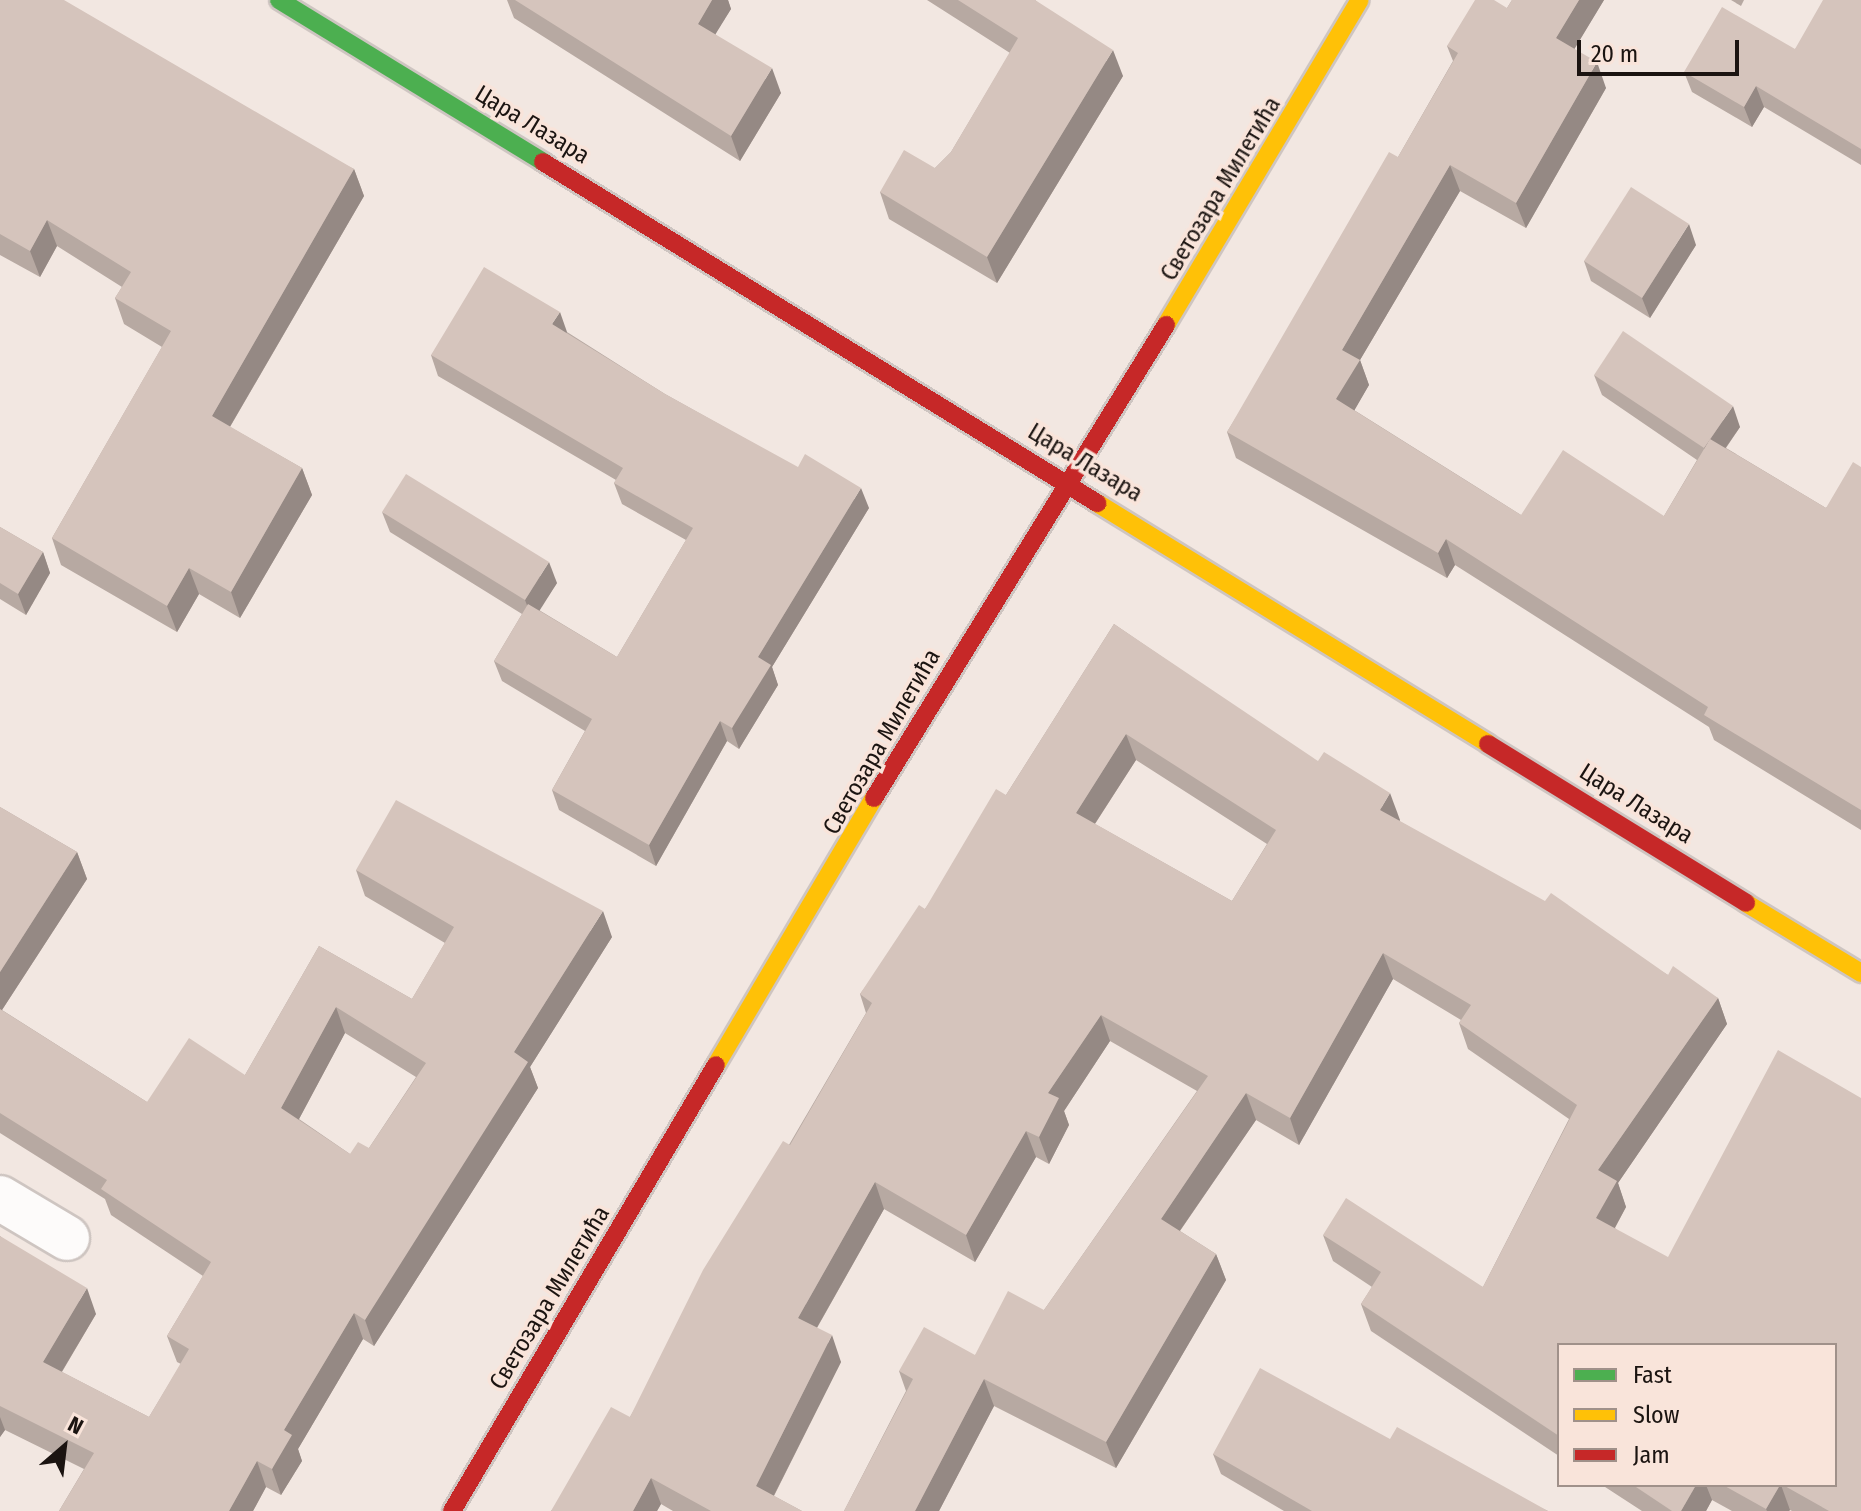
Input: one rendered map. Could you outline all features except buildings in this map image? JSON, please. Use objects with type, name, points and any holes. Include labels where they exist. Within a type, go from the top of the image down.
[{"type":"main road","name":"Цара Лазара","points":[[279,0],[1072,483],[1861,973]]},
{"type":"main road","name":"Светозара Милетића","points":[[452,1511],[1006,575],[1072,483],[1360,0]]},
{"type":"street","points":[[0,1198],[67,1238]]},
{"type":"traffic: fast","points":[[279,0],[543,162]]},
{"type":"traffic: slow","points":[[1166,325],[1360,0]]},
{"type":"traffic: slow","points":[[1097,503],[1488,744]]},
{"type":"traffic: slow","points":[[716,1065],[874,798]]},
{"type":"traffic: slow","points":[[1746,903],[1861,973]]},
{"type":"traffic: jam","points":[[543,162],[1097,503]]},
{"type":"traffic: jam","points":[[874,798],[1166,325]]},
{"type":"traffic: jam","points":[[1488,744],[1746,903]]},
{"type":"traffic: jam","points":[[452,1511],[716,1065]]}]
